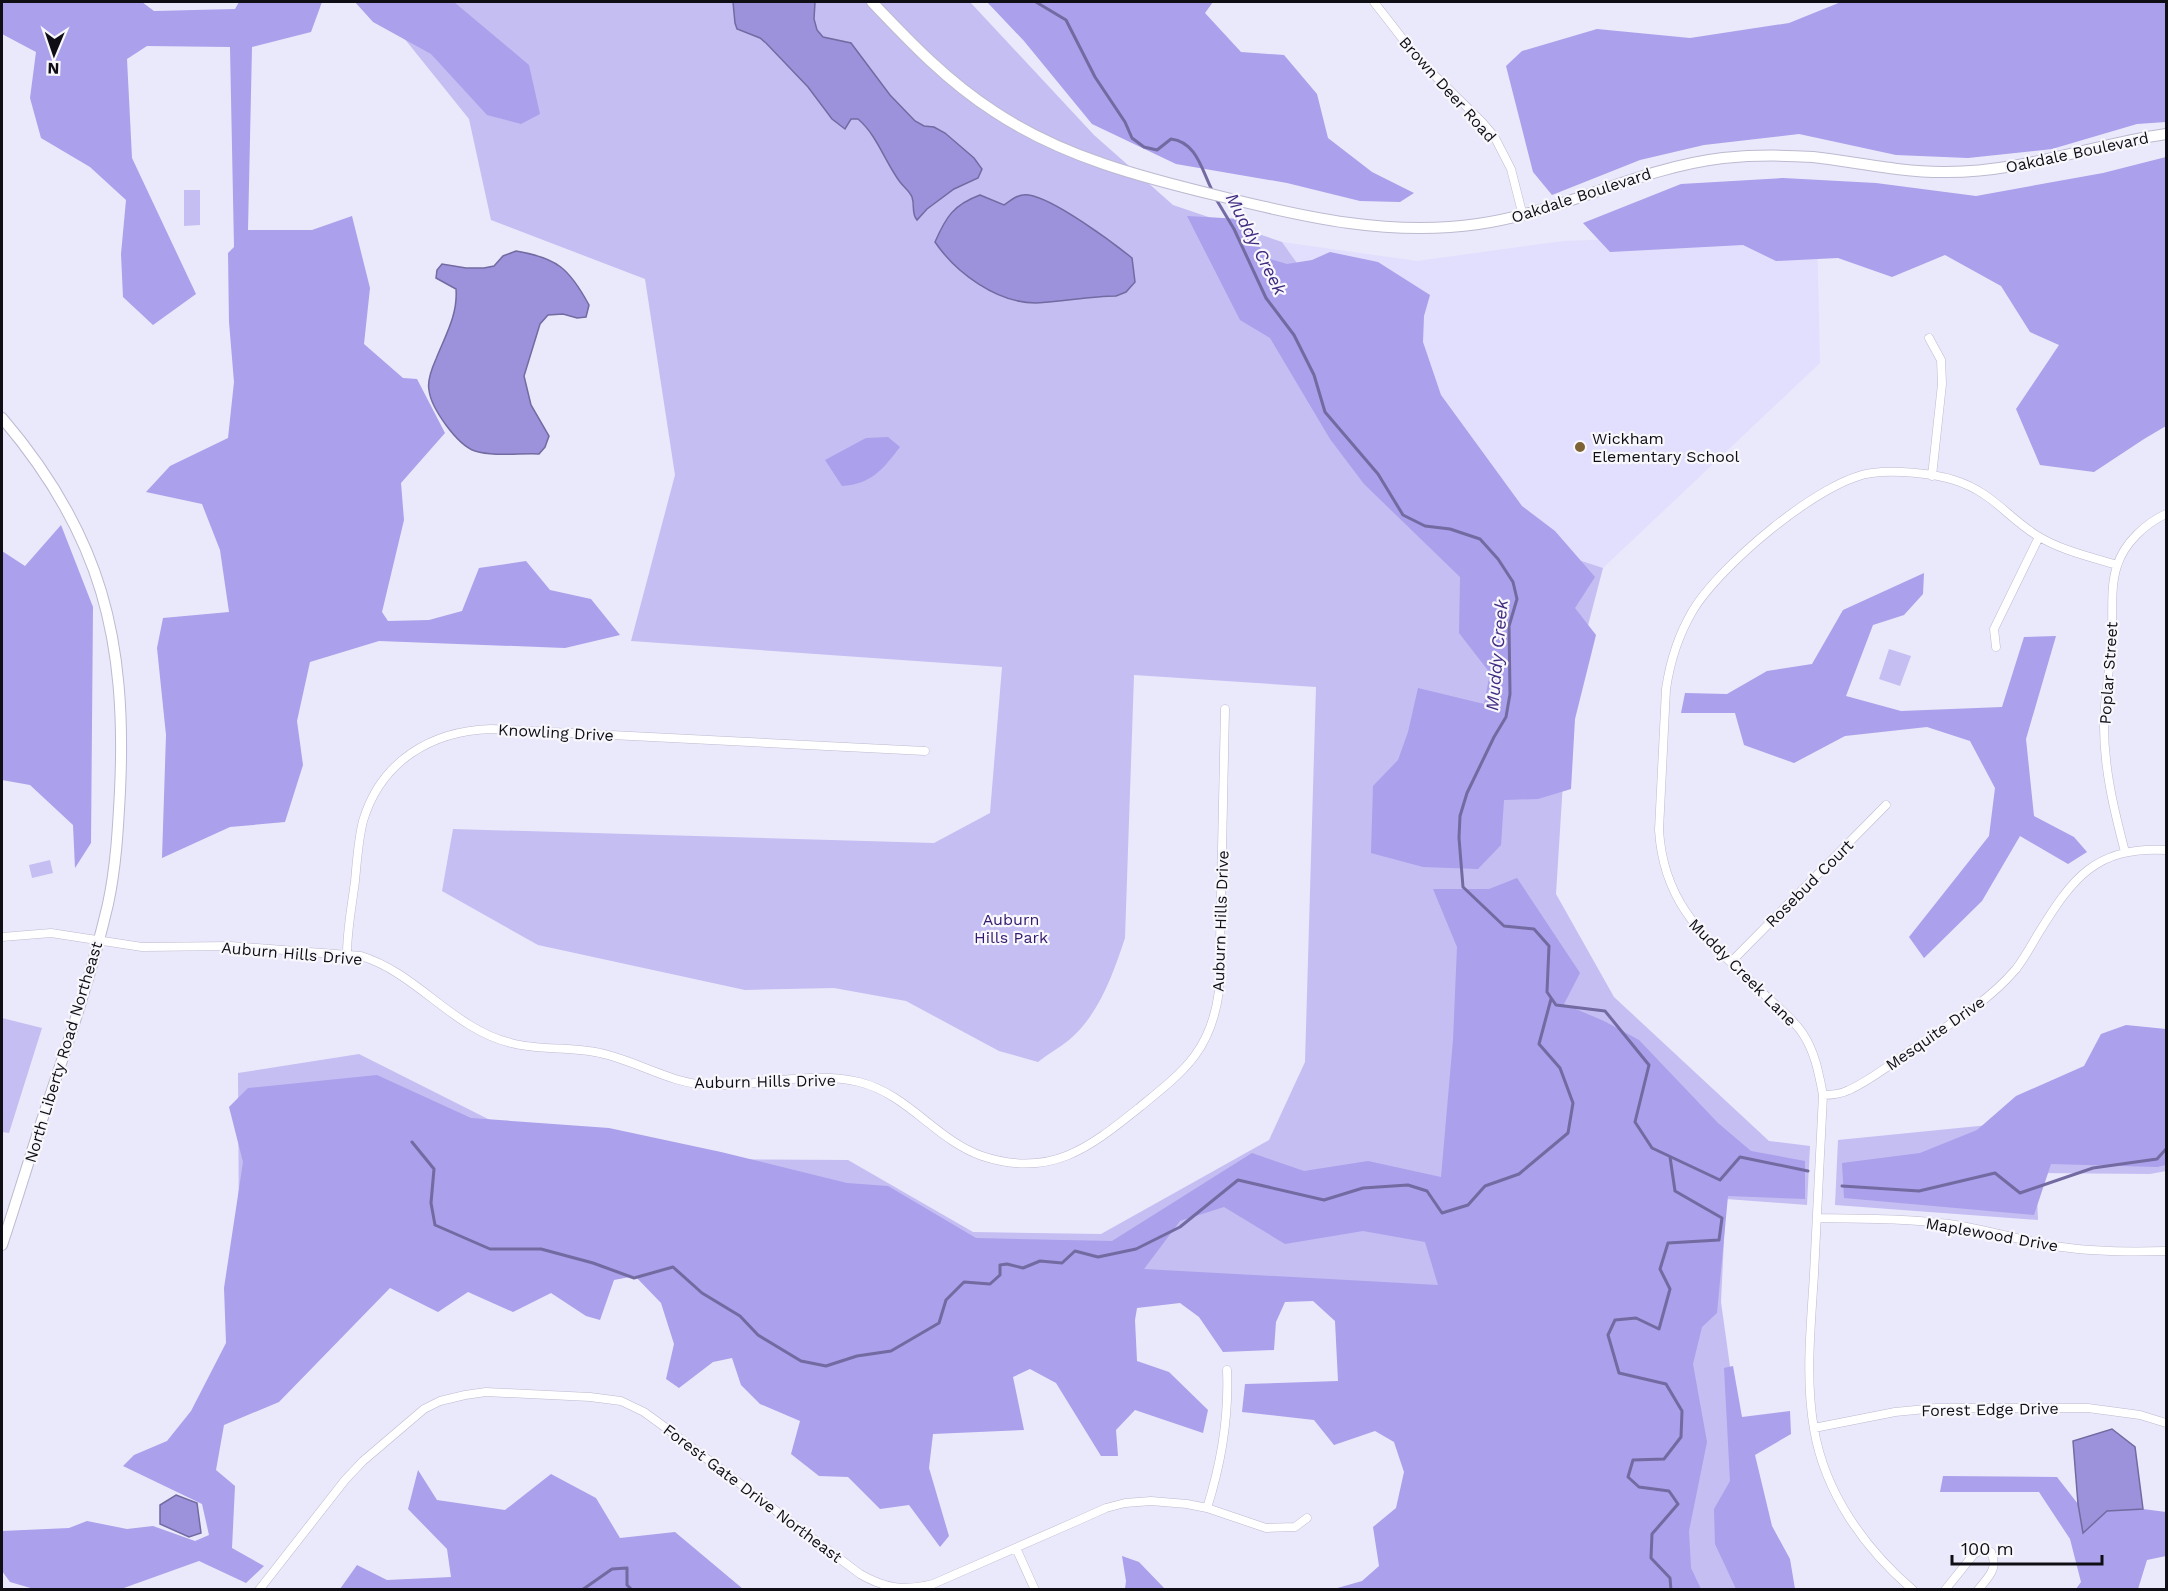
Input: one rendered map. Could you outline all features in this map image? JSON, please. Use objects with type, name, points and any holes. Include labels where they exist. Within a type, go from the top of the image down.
[{"type":"main road","name":"Oakdale Boulevard","points":[[872,2],[945,75],[969,94],[1012,123],[1076,154],[1178,186],[1252,204],[1318,219],[1381,228],[1444,228],[1476,225],[1523,216],[1663,169],[1718,159],[1792,156],[1902,170],[1969,171],[2026,164],[2166,134]]},
{"type":"main road","name":"North Liberty Road Northeast","points":[[2,418],[40,467],[73,522],[96,576],[115,645],[121,710],[119,805],[110,892],[83,1000],[7,1213],[2,1245]]},
{"type":"street","name":"Brown Deer Road","points":[[1374,2],[1419,60],[1494,136],[1511,169],[1523,216]]},
{"type":"street","points":[[1929,338],[1941,360],[1942,384],[1932,476]]},
{"type":"street","name":"Muddy Creek Lane","points":[[1913,1590],[1885,1564],[1855,1527],[1822,1461],[1814,1428],[1809,1360],[1823,1095],[1816,1064],[1803,1034],[1700,931],[1677,900],[1669,882],[1660,846],[1666,689],[1680,634],[1693,610],[1718,579],[1797,508],[1844,480],[1872,473],[1932,476],[1953,480],[1979,490],[2000,504],[2039,537],[2117,565]]},
{"type":"street","name":"Poplar Street","points":[[2125,852],[2108,780],[2104,723],[2112,644],[2113,592],[2117,565],[2136,536],[2155,519],[2166,514]]},
{"type":"street","points":[[1996,647],[1994,629],[2039,537]]},
{"type":"street","name":"Auburn Hills Drive","points":[[2,937],[51,933],[142,947],[231,946],[361,956],[387,966],[472,1026],[492,1037],[510,1043],[600,1053],[673,1079],[698,1084],[717,1085],[831,1078],[861,1082],[897,1099],[954,1142],[982,1156],[1007,1162],[1026,1163],[1063,1158],[1100,1139],[1180,1074],[1199,1051],[1214,1016],[1219,992],[1225,709]]},
{"type":"street","name":"Knowling Drive","points":[[347,954],[359,842],[371,799],[380,784],[398,764],[422,746],[438,738],[474,729],[491,729],[925,751]]},
{"type":"street","name":"Rosebud Court","points":[[1732,962],[1886,805]]},
{"type":"street","name":"Mesquite Drive","points":[[1823,1095],[1835,1095],[1857,1086],[1970,1012],[2016,968],[2058,902],[2076,879],[2098,863],[2125,852],[2166,850]]},
{"type":"street","name":"Maplewood Drive","points":[[1817,1218],[1911,1220],[1950,1224],[2069,1248],[2131,1252],[2166,1251]]},
{"type":"street","points":[[1207,1508],[1214,1486],[1225,1421],[1228,1393],[1227,1370]]},
{"type":"street","name":"Forest Gate Drive Northeast","points":[[260,1590],[345,1480],[363,1461],[424,1409],[440,1401],[486,1392],[590,1397],[621,1401],[644,1412],[860,1574],[884,1586],[914,1589],[933,1584],[1106,1509],[1125,1503],[1151,1501],[1207,1508],[1266,1528],[1295,1527],[1307,1518]]},
{"type":"street","name":"Forest Edge Drive","points":[[1814,1428],[1895,1412],[1936,1408],[2088,1408],[2118,1411],[2166,1423]]},
{"type":"street","points":[[1016,1548],[1035,1590]]},
{"type":"street","points":[[1945,1590],[1974,1554],[1983,1550],[1991,1552],[1995,1560],[1994,1569],[1978,1590]]},
{"type":"shaded area","points":[[2,2],[142,2],[154,11],[235,9],[239,2],[322,2],[311,32],[252,47],[248,230],[312,230],[352,216],[370,288],[364,344],[403,378],[417,379],[445,433],[401,483],[404,520],[382,612],[388,621],[429,620],[462,611],[479,568],[526,561],[550,590],[591,599],[620,635],[565,648],[379,641],[310,662],[297,721],[303,765],[285,822],[230,827],[162,858],[166,735],[157,648],[163,618],[229,612],[220,550],[202,504],[146,492],[170,466],[228,438],[234,382],[229,322],[228,253],[234,247],[230,47],[147,46],[127,59],[132,158],[196,294],[153,325],[123,297],[121,254],[126,200],[90,167],[41,138],[30,98],[36,52],[2,34]]},
{"type":"shaded area","points":[[355,2],[454,2],[529,65],[540,114],[521,124],[487,115],[431,54],[373,22]]},
{"type":"shaded area","points":[[733,2],[815,2],[814,19],[817,30],[823,37],[851,43],[890,95],[915,121],[945,133],[974,158],[982,169],[978,178],[954,189],[927,209],[917,220],[911,195],[900,182],[865,125],[858,119],[851,119],[845,129],[832,119],[808,87],[766,43],[760,38],[737,29]]},
{"type":"shaded area","points":[[987,2],[1213,2],[1205,13],[1241,52],[1284,55],[1317,94],[1328,138],[1372,172],[1414,193],[1400,202],[1360,201],[1287,183],[1176,164],[1092,124],[1024,41]]},
{"type":"shaded area","points":[[1841,2],[2166,2],[2166,122],[2137,124],[2052,149],[1968,158],[1896,155],[1799,134],[1704,145],[1640,160],[1552,195],[1533,172],[1506,66],[1522,51],[1597,29],[1690,38],[1789,23]]},
{"type":"shaded area","points":[[2166,157],[2166,426],[2094,472],[2040,465],[2016,409],[2059,345],[2030,332],[2001,286],[1945,255],[1892,277],[1838,258],[1776,261],[1743,245],[1610,252],[1583,223],[1681,184],[1783,178],[1876,183],[1976,196],[2103,173]]},
{"type":"shaded area","points":[[980,195],[1004,205],[1022,195],[1040,198],[1053,204],[1132,258],[1135,282],[1126,292],[1116,296],[1036,303],[1021,302],[992,292],[954,265],[935,242],[952,213],[963,203]]},
{"type":"shaded area","points":[[1187,216],[1241,219],[1267,258],[1287,264],[1312,260],[1330,252],[1378,262],[1430,295],[1424,316],[1423,342],[1441,395],[1522,506],[1555,531],[1595,577],[1575,608],[1596,635],[1575,719],[1571,789],[1538,799],[1504,800],[1501,845],[1478,869],[1423,867],[1371,853],[1373,786],[1398,760],[1408,732],[1418,688],[1484,704],[1490,673],[1459,633],[1460,577],[1364,484],[1330,439],[1270,338],[1240,320]]},
{"type":"shaded area","name":"Wickham Elementary School","points":[[1817,232],[1820,363],[1603,568],[1487,530],[1282,242],[1417,261],[1563,241]]},
{"type":"shaded area","points":[[516,251],[552,261],[575,282],[589,305],[586,317],[548,315],[540,324],[524,376],[531,405],[549,436],[545,447],[539,454],[483,453],[468,447],[453,434],[431,398],[430,374],[450,325],[456,299],[456,289],[436,278],[437,270],[442,264],[466,268],[494,266],[503,256]]},
{"type":"shaded area","points":[[888,437],[900,447],[882,468],[869,479],[842,486],[825,460],[866,438]]},
{"type":"shaded area","points":[[61,525],[93,607],[91,843],[75,868],[73,825],[30,785],[2,780],[2,551],[25,566]]},
{"type":"shaded area","points":[[1924,573],[1923,594],[1904,615],[1873,625],[1846,696],[1901,711],[2002,707],[2024,637],[2056,636],[2026,739],[2034,816],[2074,837],[2087,852],[2068,864],[2020,836],[1982,901],[1924,958],[1909,937],[1989,836],[1995,788],[1970,741],[1927,727],[1845,736],[1794,763],[1744,745],[1735,713],[1681,713],[1685,693],[1727,694],[1767,671],[1812,664],[1843,610]]},
{"type":"shaded area","points":[[1517,878],[1580,973],[1564,1004],[1604,1021],[1639,1040],[1718,1123],[1751,1151],[1805,1161],[1805,1199],[1728,1196],[1717,1313],[1702,1327],[1693,1364],[1707,1442],[1689,1531],[1691,1568],[1701,1589],[1334,1589],[1362,1581],[1379,1566],[1373,1527],[1396,1508],[1404,1472],[1394,1442],[1375,1431],[1334,1445],[1314,1420],[1242,1412],[1245,1384],[1338,1381],[1335,1321],[1313,1301],[1285,1302],[1276,1322],[1274,1350],[1223,1352],[1199,1317],[1180,1303],[1137,1308],[1135,1320],[1137,1361],[1169,1372],[1208,1410],[1203,1433],[1135,1410],[1116,1430],[1118,1456],[1101,1456],[1056,1383],[1030,1369],[1013,1377],[1024,1430],[933,1434],[929,1468],[949,1536],[940,1547],[909,1505],[880,1509],[848,1477],[819,1476],[791,1454],[800,1421],[760,1404],[741,1385],[732,1358],[713,1362],[679,1388],[666,1379],[674,1344],[661,1303],[635,1276],[614,1280],[600,1320],[586,1316],[551,1293],[513,1312],[468,1292],[438,1312],[390,1288],[279,1402],[224,1425],[216,1470],[235,1486],[232,1548],[264,1566],[246,1583],[199,1561],[121,1589],[34,1589],[10,1582],[2,1571],[2,1531],[69,1528],[87,1521],[127,1529],[153,1526],[195,1541],[209,1535],[202,1504],[123,1466],[134,1455],[167,1441],[191,1411],[226,1343],[224,1288],[243,1162],[229,1107],[248,1088],[377,1075],[471,1118],[609,1128],[721,1152],[847,1183],[888,1186],[976,1238],[1112,1241],[1252,1153],[1304,1171],[1368,1161],[1441,1177],[1453,1040],[1457,947],[1433,889],[1489,889]],"holes":[[[1224,1207],[1285,1244],[1363,1231],[1425,1242],[1438,1285],[1144,1269],[1180,1221]]]},
{"type":"shaded area","points":[[2126,1025],[2166,1029],[2166,1165],[2157,1167],[2051,1164],[2034,1215],[1844,1198],[1842,1163],[1920,1153],[1977,1130],[2016,1096],[2084,1066],[2101,1034]]},
{"type":"shaded area","points":[[1733,1366],[1742,1417],[1790,1411],[1791,1434],[1755,1455],[1772,1526],[1790,1559],[1795,1589],[1736,1589],[1715,1544],[1714,1509],[1730,1481],[1724,1368]]},
{"type":"shaded area","points":[[2112,1429],[2135,1447],[2143,1509],[2107,1511],[2083,1533],[2078,1504],[2073,1441]]},
{"type":"shaded area","points":[[418,1470],[437,1500],[505,1510],[551,1474],[596,1498],[620,1538],[675,1532],[743,1589],[340,1589],[357,1565],[387,1580],[451,1577],[447,1549],[408,1509]]},
{"type":"shaded area","points":[[1943,1476],[2057,1477],[2078,1504],[2083,1533],[2107,1511],[2143,1509],[2166,1512],[2166,1556],[2147,1560],[2138,1589],[2076,1589],[2081,1582],[2070,1539],[2039,1492],[1940,1492]]},
{"type":"shaded area","points":[[176,1495],[197,1503],[201,1533],[189,1537],[160,1524],[160,1505]]},
{"type":"shaded area","points":[[1122,1556],[1139,1562],[1165,1589],[1125,1589]]},
{"type":"green space","name":"Auburn Hills Park","points":[[375,2],[970,2],[1094,135],[1173,205],[1282,242],[1487,530],[1603,568],[1568,702],[1556,894],[1614,997],[1769,1141],[1810,1146],[1807,1205],[1726,1199],[1721,1302],[1739,1431],[1783,1580],[1795,1589],[1441,1589],[1449,1290],[239,1243],[238,1073],[359,1054],[494,1122],[703,1159],[848,1160],[973,1232],[1101,1234],[1269,1140],[1305,1062],[1316,687],[1134,675],[1125,938],[1110,980],[1089,1019],[1069,1040],[1038,1062],[999,1051],[906,1001],[834,988],[745,990],[538,945],[442,891],[453,829],[934,843],[990,813],[1002,667],[631,641],[675,475],[645,279],[491,220],[469,119]]},
{"type":"green space","points":[[184,190],[200,190],[200,225],[184,226]]},
{"type":"green space","points":[[1889,649],[1911,656],[1900,686],[1879,679]]},
{"type":"green space","points":[[50,860],[53,873],[32,878],[29,865]]},
{"type":"green space","points":[[2,1018],[42,1028],[9,1133],[2,1132]]},
{"type":"green space","points":[[2166,1059],[2166,1171],[2150,1174],[2036,1173],[2038,1220],[1835,1205],[1838,1140],[1999,1124]]},
{"type":"waterway","name":"Muddy Creek","points":[[1036,2],[1066,20],[1095,77],[1125,122],[1132,138],[1144,147],[1157,150],[1171,139],[1180,141],[1198,158],[1212,190]]},
{"type":"waterway","name":"Muddy Creek","points":[[1216,199],[1234,229],[1266,298],[1294,335],[1314,375],[1325,412],[1378,474],[1403,515],[1425,526],[1450,529],[1480,539],[1498,559],[1513,582],[1517,599],[1509,626],[1510,694],[1506,717],[1467,793],[1460,816],[1459,838],[1463,887],[1504,926],[1534,929],[1549,946],[1547,992],[1556,1005],[1605,1011],[1649,1065],[1635,1122],[1652,1148],[1720,1180],[1740,1157],[1808,1171]]},
{"type":"waterway","points":[[412,1142],[434,1169],[431,1203],[435,1225],[490,1249],[541,1249],[593,1263],[634,1278],[673,1267],[702,1293],[740,1316],[758,1335],[801,1361],[826,1366],[857,1356],[891,1351],[939,1323],[946,1300],[964,1282],[990,1284],[1000,1275],[1000,1265],[1007,1264],[1023,1268],[1040,1261],[1062,1263],[1075,1251],[1098,1257],[1136,1249],[1180,1227],[1238,1180],[1324,1200],[1363,1188],[1408,1185],[1427,1191],[1442,1213],[1468,1205],[1485,1186],[1519,1174],[1568,1133],[1573,1103],[1560,1068],[1539,1044],[1551,999]]},
{"type":"waterway","points":[[1842,1186],[1919,1191],[1995,1173],[2020,1193],[2093,1168],[2157,1159],[2166,1149]]},
{"type":"waterway","name":"Muddy Creek","points":[[1670,1157],[1675,1191],[1722,1218],[1719,1240],[1668,1243],[1660,1269],[1670,1289],[1659,1329],[1636,1318],[1615,1320],[1608,1335],[1619,1373],[1666,1384],[1682,1411],[1681,1437],[1664,1459],[1633,1460],[1628,1477],[1639,1487],[1669,1491],[1678,1504],[1652,1534],[1651,1558],[1670,1578],[1671,1590]]},
{"type":"waterway","points":[[582,1590],[612,1569],[627,1568],[627,1585],[632,1590]]},
{"type":"place","name":"Wickham Elementary School","points":[[1580,447]]}]
